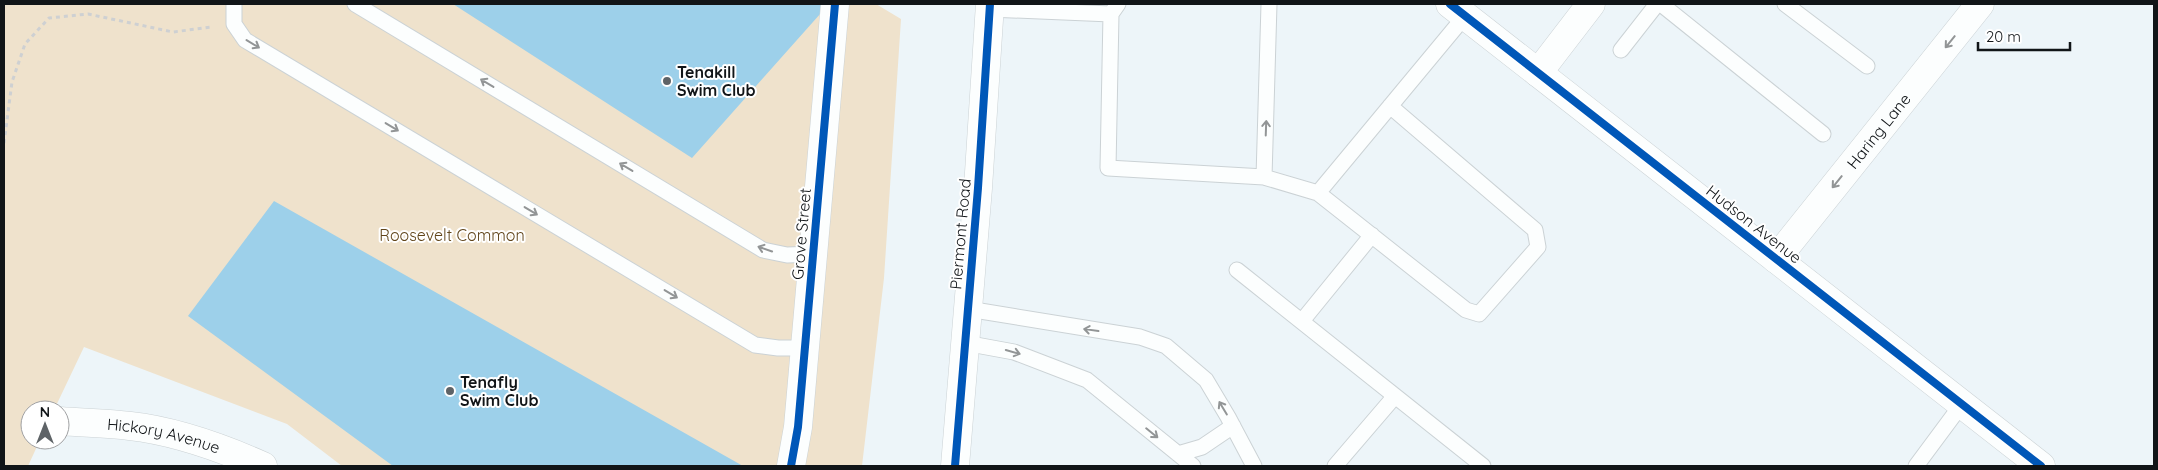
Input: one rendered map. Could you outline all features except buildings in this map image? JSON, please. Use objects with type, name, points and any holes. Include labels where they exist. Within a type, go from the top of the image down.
[{"type":"street","name":"Grove Street","points":[[791,466],[798,427],[835,4]]},
{"type":"street","points":[[1538,73],[1591,4]]},
{"type":"street","name":"Haring Lane","points":[[1776,259],[1980,4]]},
{"type":"street","name":"Piermont Road","points":[[955,466],[978,188],[990,6]]},
{"type":"street","name":"Hudson Avenue","points":[[1457,10],[2042,466]]},
{"type":"street","name":"Hickory Avenue","points":[[70,422],[130,426],[182,436],[232,452],[263,466]]},
{"type":"lane","points":[[234,4],[234,24],[245,40],[755,344],[778,348],[805,348]]},
{"type":"lane","points":[[355,4],[763,250],[787,255],[813,254]]},
{"type":"lane","points":[[1264,177],[1268,4]]},
{"type":"lane","points":[[1621,50],[1656,4]]},
{"type":"lane","points":[[1661,4],[1823,134]]},
{"type":"lane","points":[[1785,4],[1867,66]]},
{"type":"lane","points":[[990,6],[1114,9],[1108,168],[1264,177],[1318,193],[1466,310],[1479,314],[1538,247],[1535,230],[1390,106]]},
{"type":"lane","points":[[1318,193],[1390,106],[1457,10]]},
{"type":"lane","points":[[1302,321],[1372,236]]},
{"type":"lane","points":[[1237,270],[1482,466]]},
{"type":"lane","points":[[968,309],[1140,337],[1166,346],[1206,380],[1254,466]]},
{"type":"lane","points":[[965,343],[1014,352],[1087,380],[1193,466]]},
{"type":"lane","points":[[1335,466],[1395,396]]},
{"type":"lane","points":[[1916,466],[1962,404]]},
{"type":"lane","points":[[1178,454],[1202,447],[1233,426]]},
{"type":"path","points":[[4,143],[12,82],[25,44],[49,18],[88,14],[173,32],[234,24]]},
{"type":"green space","name":"Roosevelt Common","points":[[4,4],[876,4],[901,19],[884,278],[862,466],[342,466],[287,424],[84,347],[59,400],[20,400],[20,450],[35,450],[28,466],[4,466]]},
{"type":"water","name":"Tenakill Swim Club","points":[[453,4],[829,4],[692,158]]},
{"type":"water","name":"Tenafly Swim Club","points":[[274,201],[743,466],[393,466],[188,316]]},
{"type":"cycle path","points":[[791,466],[798,427],[835,4]]},
{"type":"cycle path","points":[[955,466],[978,188],[990,4]]},
{"type":"cycle path","points":[[1450,4],[2041,466]]},
{"type":"place","name":"Tenakill Swim Club","points":[[667,81]]},
{"type":"place","name":"Tenafly Swim Club","points":[[450,391]]}]
